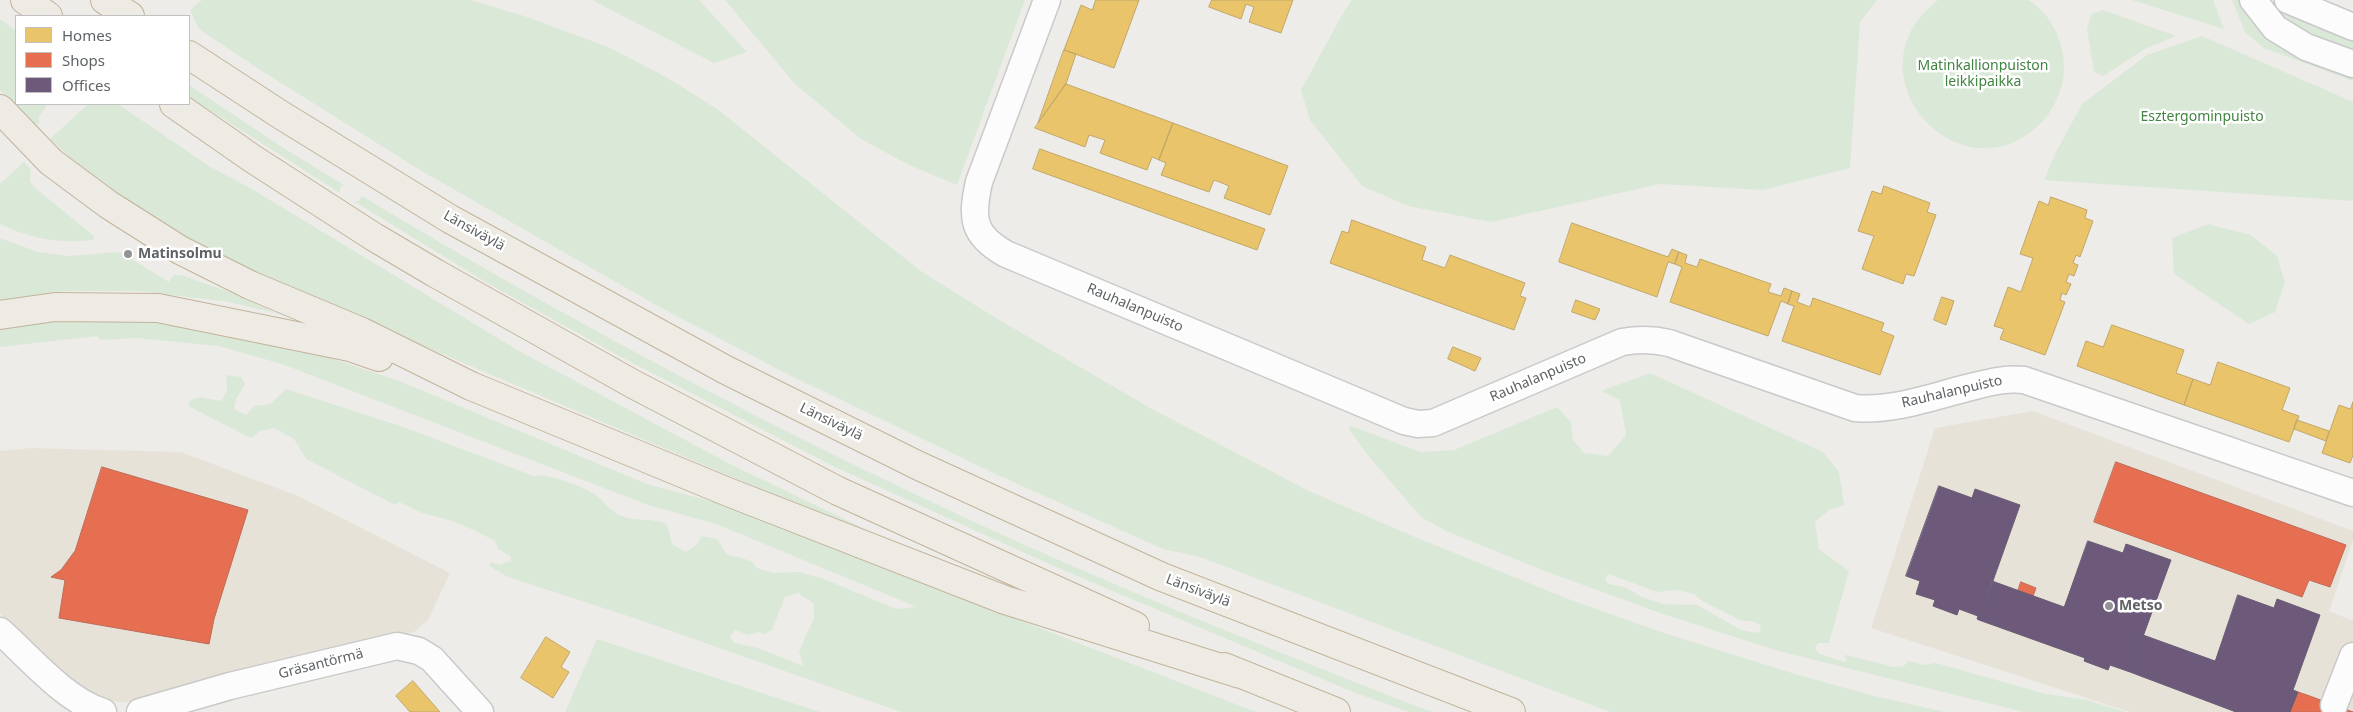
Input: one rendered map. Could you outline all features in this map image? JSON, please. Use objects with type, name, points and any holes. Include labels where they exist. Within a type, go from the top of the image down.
[{"type":"highway","points":[[25,0],[47,15]]},
{"type":"highway","points":[[105,0],[128,15]]},
{"type":"highway","name":"Länsiväylä","points":[[190,56],[281,115],[450,219],[726,370],[917,465],[1162,577],[1511,712]]},
{"type":"highway","points":[[175,105],[253,159],[374,237],[443,278],[633,384],[838,491],[1240,674],[1336,712]]},
{"type":"highway","points":[[0,109],[51,162],[109,206],[180,250],[250,284],[362,332],[471,386],[728,492],[1005,600],[1240,674]]},
{"type":"highway","points":[[0,315],[55,307],[158,308],[350,347],[471,386]]},
{"type":"street","name":"Rauhalanpuisto","points":[[1047,0],[979,182],[974,214],[975,223],[982,236],[993,247],[1006,254],[1404,421],[1418,424],[1433,423],[1622,342],[1640,339],[1654,340],[1669,343],[1855,408],[1883,409],[1982,384],[2011,379],[2024,380],[2353,493]]},
{"type":"street","points":[[2253,0],[2275,28],[2306,46],[2353,64]]},
{"type":"street","points":[[2288,0],[2353,28]]},
{"type":"street","points":[[0,631],[73,697],[89,708],[103,712]]},
{"type":"street","name":"Gräsantörmä","points":[[140,712],[230,686],[397,646],[420,651],[432,659],[480,712]]},
{"type":"street","points":[[2334,705],[2353,656]]},
{"type":"shaded area","points":[[2033,411],[2353,531],[2353,540],[2329,611],[2353,621],[2353,712],[2130,712],[1871,628],[1935,428]]},
{"type":"shaded area","points":[[31,448],[181,452],[298,496],[450,573],[428,620],[414,632],[336,646],[241,669],[132,702],[102,699],[83,690],[0,614],[0,451]]},
{"type":"green space","points":[[202,0],[471,0],[527,17],[608,47],[666,77],[717,109],[922,272],[996,318],[1152,409],[1309,491],[1410,535],[1571,600],[1661,632],[1795,674],[1875,696],[1945,712],[1610,712],[1200,557],[1163,549],[1002,477],[787,374],[656,305],[420,170],[251,64],[199,29],[190,10]]},
{"type":"green space","points":[[592,0],[699,0],[747,52],[714,63]]},
{"type":"green space","points":[[725,0],[1025,0],[957,185],[909,165],[861,139],[795,84]]},
{"type":"green space","points":[[1352,0],[1877,0],[1860,22],[1850,168],[1763,190],[1660,184],[1491,222],[1408,206],[1362,186],[1310,120],[1301,90]]},
{"type":"green space","name":"Matinkallionpuiston leikkipaikka","points":[[1938,0],[2028,0],[2043,12],[2059,38],[2062,48],[2064,76],[2054,106],[2039,125],[2008,144],[1976,148],[1947,138],[1923,118],[1907,91],[1903,61],[1912,29]]},
{"type":"green space","points":[[2132,0],[2213,0],[2224,29]]},
{"type":"green space","points":[[2232,0],[2243,0],[2353,74],[2353,81],[2264,48],[2245,32]]},
{"type":"green space","points":[[2272,2],[2281,9],[2353,39],[2353,48],[2308,32],[2278,12],[2269,3]]},
{"type":"green space","points":[[2103,10],[2176,36],[2145,49],[2103,76],[2094,72],[2087,29],[2091,14]]},
{"type":"green space","points":[[0,19],[15,30],[15,105],[0,90]]},
{"type":"green space","name":"Esztergominpuisto","points":[[2202,36],[2353,102],[2353,201],[2044,180],[2055,154],[2082,104],[2147,55]]},
{"type":"green space","points":[[190,86],[282,147],[344,185],[340,188],[340,193],[190,98]]},
{"type":"green space","points":[[15,105],[47,105],[38,118],[40,123],[36,125]]},
{"type":"green space","points":[[87,105],[119,105],[209,166],[252,189],[519,351],[732,465],[865,529],[876,538],[268,280],[209,250],[153,218],[101,182],[50,139]]},
{"type":"green space","points":[[24,162],[31,170],[30,181],[34,187],[94,236],[94,240],[58,241],[34,237],[0,224],[0,184]]},
{"type":"green space","points":[[362,196],[528,293],[698,386],[957,514],[1141,595],[1286,655],[1432,712],[1409,712],[1353,692],[1058,568],[835,467],[623,358],[489,284],[355,202],[359,201]]},
{"type":"green space","points":[[2208,224],[2251,235],[2277,256],[2285,282],[2275,312],[2249,324],[2174,274],[2172,238]]},
{"type":"green space","points":[[0,238],[38,252],[68,256],[120,252],[169,282],[173,275],[181,275],[229,292],[278,314],[229,302],[138,291],[63,291],[0,301]]},
{"type":"green space","points":[[44,319],[157,319],[319,354],[399,381],[647,484],[718,503],[1256,712],[901,712],[637,619],[508,577],[489,566],[491,562],[499,565],[511,561],[510,556],[498,549],[495,541],[452,521],[422,513],[399,502],[395,505],[306,459],[294,439],[274,428],[260,431],[251,438],[188,406],[191,400],[200,397],[221,401],[227,391],[226,375],[241,377],[245,384],[236,399],[234,409],[246,415],[254,406],[270,404],[286,389],[403,427],[534,476],[548,477],[576,485],[592,492],[621,516],[667,524],[672,544],[686,552],[697,544],[702,536],[717,539],[727,555],[740,557],[752,562],[757,568],[773,573],[800,572],[824,579],[896,609],[917,607],[716,524],[648,505],[282,364],[218,346],[137,338],[101,340],[97,336],[0,347],[0,327]],"holes":[[[798,593],[814,604],[814,618],[799,651],[803,666],[758,648],[734,643],[730,637],[735,630],[748,635],[759,632],[764,634],[772,630],[785,597]]]},
{"type":"green space","points":[[1650,373],[1823,452],[1839,472],[1844,505],[1829,510],[1815,522],[1819,549],[1849,571],[1829,643],[1819,643],[1815,647],[1818,653],[1844,662],[1847,660],[1844,656],[1846,655],[1893,667],[1904,666],[1908,661],[1925,665],[1936,663],[2046,694],[2087,700],[2125,712],[2024,712],[1775,650],[1660,613],[1542,570],[1446,531],[1421,517],[1366,453],[1349,429],[1350,426],[1354,427],[1420,452],[1454,450],[1557,407],[1571,422],[1573,440],[1584,453],[1608,456],[1626,435],[1620,400],[1601,391]],"holes":[[[1609,574],[1657,592],[1679,590],[1694,594],[1702,601],[1742,621],[1752,621],[1760,625],[1761,630],[1758,633],[1741,630],[1697,605],[1663,604],[1642,597],[1625,587],[1608,584],[1605,578]]]},
{"type":"green space","points":[[597,639],[820,712],[565,712]]},
{"type":"building: Homes","points":[[1096,0],[1139,0],[1114,68],[1064,50],[1081,5],[1092,10]]},
{"type":"building: Homes","points":[[1212,0],[1293,0],[1281,33],[1249,22],[1254,7],[1246,4],[1241,19],[1209,7]]},
{"type":"building: Homes","points":[[1064,50],[1076,54],[1066,84],[1038,123]]},
{"type":"building: Homes","points":[[1066,84],[1173,123],[1159,160],[1152,157],[1147,170],[1100,153],[1105,140],[1089,135],[1085,147],[1035,128]]},
{"type":"building: Homes","points":[[1173,123],[1288,166],[1270,215],[1224,198],[1229,186],[1214,180],[1209,192],[1161,175],[1166,163],[1159,160]]},
{"type":"building: Homes","points":[[1040,149],[1265,229],[1257,250],[1033,169]]},
{"type":"building: Homes","points":[[1884,186],[1930,203],[1927,212],[1936,215],[1914,276],[1906,274],[1903,284],[1862,269],[1874,236],[1858,231],[1872,191],[1881,194]]},
{"type":"building: Homes","points":[[2051,197],[2087,210],[2085,218],[2093,221],[2080,257],[2076,255],[2073,263],[2078,265],[2074,276],[2069,274],[2066,282],[2071,284],[2066,295],[2062,293],[2060,300],[2065,302],[2045,355],[2000,339],[2004,329],[1994,326],[2008,287],[2021,292],[2033,258],[2020,254],[2039,201],[2048,205]]},
{"type":"building: Homes","points":[[1352,220],[1426,247],[1422,260],[1445,268],[1450,255],[1525,283],[1520,296],[1526,298],[1514,330],[1330,263],[1342,231],[1348,233]]},
{"type":"building: Homes","points":[[1572,223],[1668,257],[1672,249],[1679,252],[1675,264],[1668,262],[1657,297],[1559,262]]},
{"type":"building: Homes","points":[[1679,252],[1687,255],[1685,263],[1697,267],[1700,259],[1771,284],[1768,292],[1781,296],[1784,288],[1792,291],[1788,304],[1781,301],[1768,336],[1670,302],[1682,267],[1675,264]]},
{"type":"building: Homes","points":[[1792,291],[1800,294],[1797,302],[1810,307],[1813,298],[1884,323],[1881,331],[1894,336],[1880,375],[1782,341],[1794,306],[1788,304]]},
{"type":"building: Homes","points":[[1942,297],[1954,301],[1946,325],[1934,320]]},
{"type":"building: Homes","points":[[1576,300],[1600,309],[1595,320],[1572,312]]},
{"type":"building: Homes","points":[[2112,325],[2184,350],[2176,373],[2193,379],[2184,405],[2077,366],[2086,341],[2103,347]]},
{"type":"building: Homes","points":[[1453,347],[1481,358],[1475,371],[1448,359]]},
{"type":"building: Homes","points":[[2218,362],[2290,388],[2282,410],[2299,416],[2289,442],[2184,405],[2193,379],[2210,385]]},
{"type":"building: Homes","points":[[2353,402],[2353,455],[2350,463],[2322,453],[2339,405],[2350,409]]},
{"type":"building: Homes","points":[[2297,420],[2329,431],[2326,441],[2294,429]]},
{"type":"building: Homes","points":[[546,637],[570,652],[561,667],[569,672],[553,698],[521,678]]},
{"type":"building: Homes","points":[[413,681],[440,712],[410,712],[396,696]]},
{"type":"building: Shops","points":[[2116,462],[2346,545],[2330,587],[2309,580],[2302,597],[2094,522]]},
{"type":"building: Shops","points":[[102,467],[248,510],[214,619],[209,644],[59,618],[65,580],[51,577],[61,570],[75,551]]},
{"type":"building: Shops","points":[[2021,582],[2036,588],[2033,596],[2018,591]]},
{"type":"building: Shops","points":[[2298,692],[2307,695],[2353,712],[2290,712]]},
{"type":"building: Offices","points":[[1939,486],[1972,498],[1975,489],[2020,505],[1979,620],[1977,619],[1978,616],[1959,609],[1957,615],[1933,606],[1935,600],[1916,594],[1920,581],[1906,576]]},
{"type":"building: Offices","name":"Metso","points":[[2088,541],[2123,553],[2126,544],[2171,560],[2130,672],[2110,665],[2108,670],[2084,661],[2085,658],[1979,620],[1992,581],[2064,607]]},
{"type":"building: Offices","points":[[2238,595],[2274,608],[2277,599],[2320,615],[2293,690],[2298,692],[2290,712],[2236,712],[2130,672],[2143,635],[2215,661]]},
{"type":"place","name":"Matinsolmu","points":[[128,254]]},
{"type":"place","name":"Metso","points":[[2109,606]]}]
